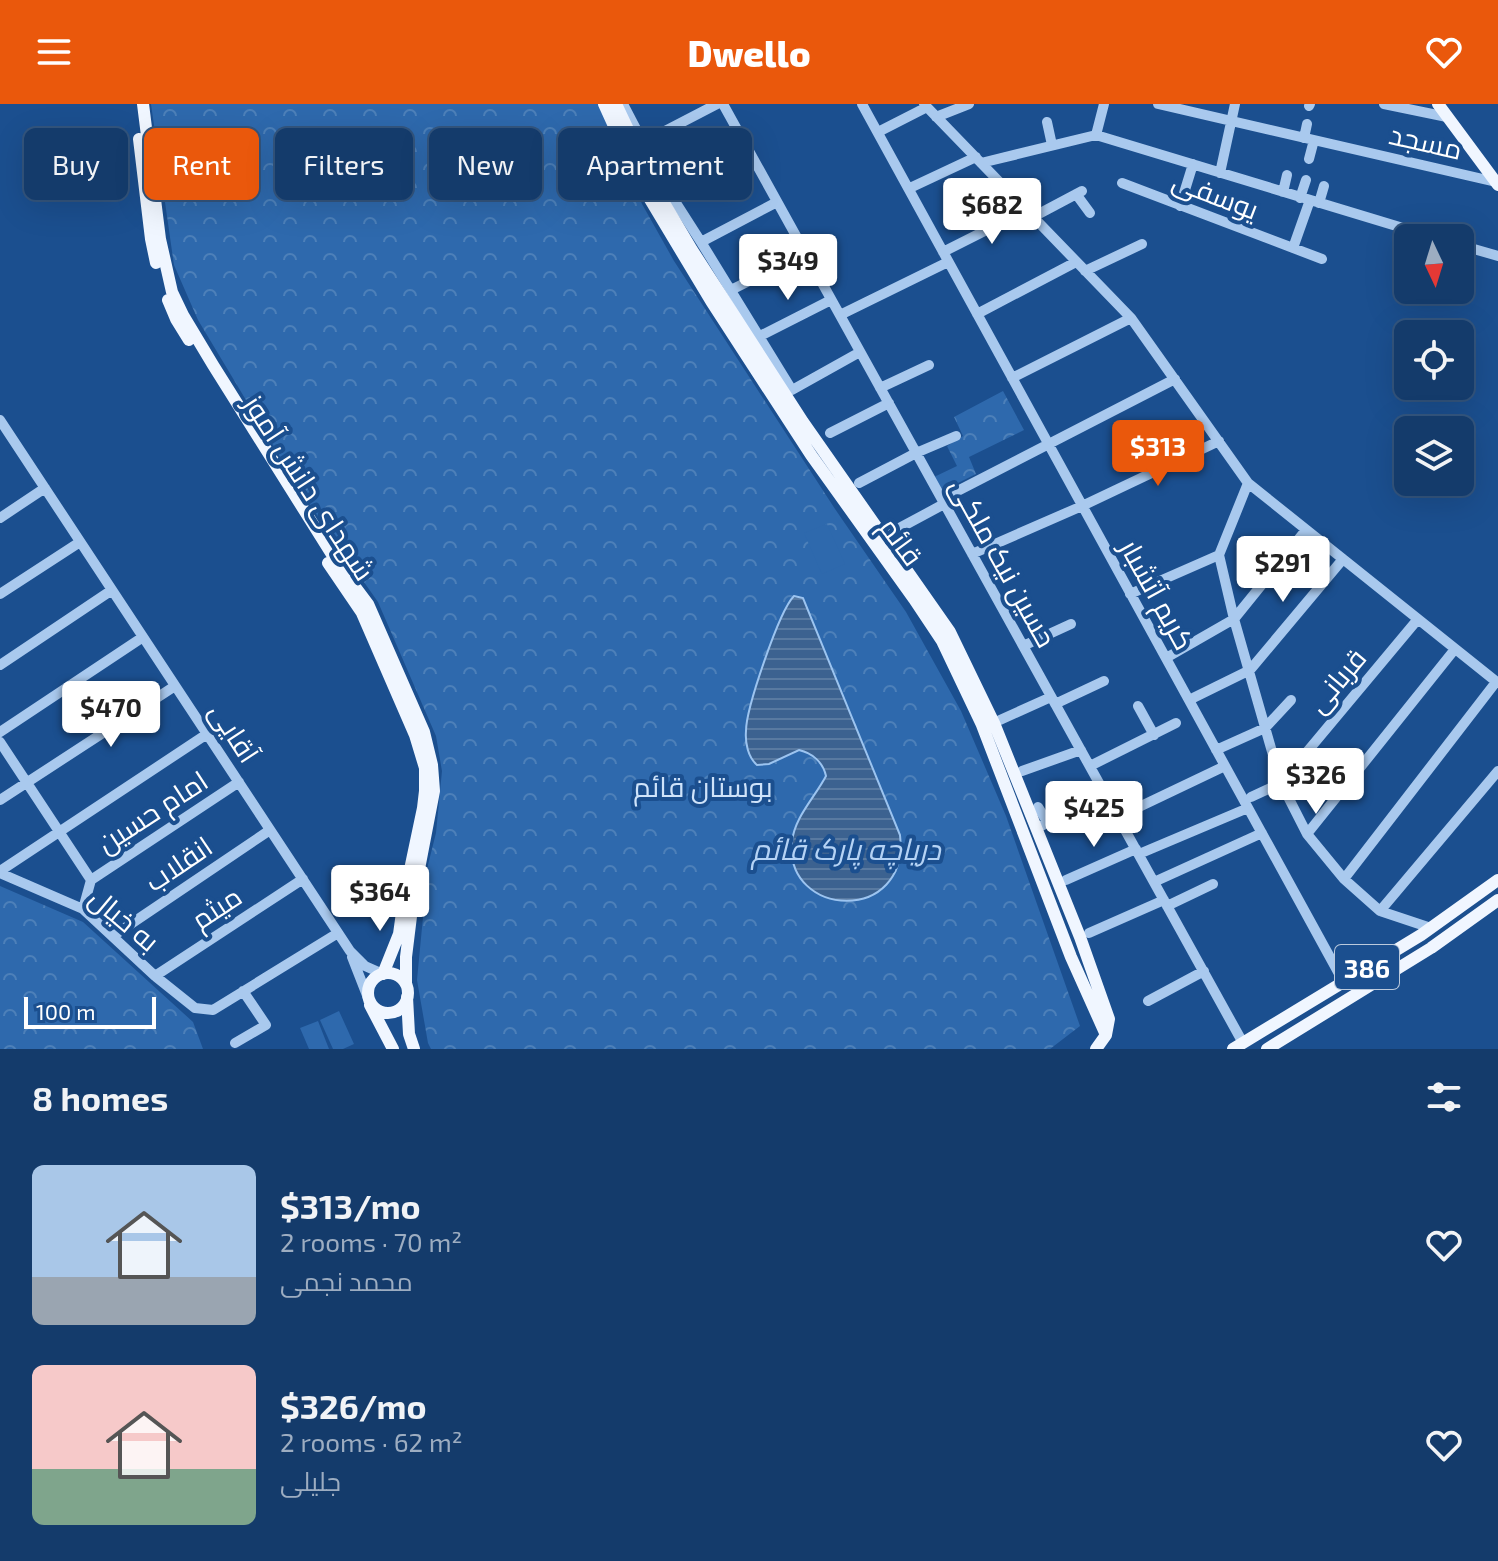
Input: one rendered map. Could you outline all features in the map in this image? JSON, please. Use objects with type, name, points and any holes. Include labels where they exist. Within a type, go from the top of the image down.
[{"type":"main road","name":"شهدای دانش آموز","points":[[135,104],[151,239],[158,272],[176,319],[305,528],[362,613],[420,749],[425,768],[425,791],[408,899]]},
{"type":"main road","points":[[143,104],[160,239],[172,292],[263,445],[338,564],[368,604],[424,732],[434,791],[399,934],[383,974]]},
{"type":"main road","name":"قائم","points":[[604,104],[639,181],[711,301],[811,455],[942,641],[982,725],[1071,957],[1106,1035]]},
{"type":"main road","name":"قائم","points":[[616,104],[657,191],[692,250],[803,422],[950,632],[994,723],[1080,937],[1109,1019],[1106,1035]]},
{"type":"main road","points":[[1438,104],[1497,184]]},
{"type":"main road","name":"386","points":[[1238,1046],[1431,928],[1498,880]]},
{"type":"main road","points":[[408,899],[406,991],[409,1034],[414,1049]]},
{"type":"main road","name":"386","points":[[1267,1049],[1431,948],[1498,900]]},
{"type":"main road","points":[[383,974],[396,975],[406,991],[401,1009],[388,1014],[376,1009],[368,998],[372,980],[383,974]]},
{"type":"main road","name":"آقایی","points":[[368,998],[393,1049]]},
{"type":"main road","points":[[1096,1049],[1106,1035]]},
{"type":"street","points":[[623,104],[635,128]]},
{"type":"street","points":[[671,128],[717,104]]},
{"type":"street","name":"حسین نیک ملکی","points":[[723,104],[736,128]]},
{"type":"street","name":"کریم آتشبار","points":[[862,104],[1216,750],[1250,803],[1262,833],[1343,981]]},
{"type":"street","points":[[936,117],[969,104]]},
{"type":"street","points":[[1096,135],[1104,104]]},
{"type":"street","name":"مسجد","points":[[1158,104],[1309,139],[1333,139],[1497,184]]},
{"type":"street","points":[[1220,173],[1235,104]]},
{"type":"street","points":[[1384,104],[1447,117]]},
{"type":"street","points":[[882,130],[926,106],[1131,318],[1248,483],[1497,682],[1344,879]]},
{"type":"street","points":[[1047,122],[1052,145]]},
{"type":"street","points":[[1307,124],[1309,159]]},
{"type":"street","points":[[912,187],[978,160],[1096,135],[1394,226]]},
{"type":"street","name":"حسین نیک ملکی","points":[[752,157],[1204,971],[1238,1046]]},
{"type":"street","points":[[1180,206],[1193,164]]},
{"type":"street","points":[[1283,192],[1287,175]]},
{"type":"street","points":[[1306,180],[1309,201]]},
{"type":"street","name":"یوسفی","points":[[1122,183],[1322,259]]},
{"type":"street","points":[[1293,248],[1309,201],[1324,186]]},
{"type":"street","points":[[840,315],[1030,213],[1079,193],[1090,213]]},
{"type":"street","points":[[674,200],[792,390],[860,352]]},
{"type":"street","points":[[701,242],[777,202]]},
{"type":"street","points":[[1085,271],[1142,244]]},
{"type":"street","points":[[1474,249],[1498,256]]},
{"type":"street","points":[[731,290],[805,253]]},
{"type":"street","points":[[977,314],[1076,262]]},
{"type":"street","points":[[760,336],[831,300]]},
{"type":"street","points":[[1012,378],[1131,318]]},
{"type":"street","points":[[880,388],[929,365]]},
{"type":"street","points":[[892,532],[1048,444],[1175,379]]},
{"type":"street","points":[[830,433],[889,403]]},
{"type":"street","name":"آقایی","points":[[0,420],[4,434],[45,488],[350,951],[365,966],[383,974]]},
{"type":"street","points":[[859,483],[956,436]]},
{"type":"street","points":[[972,554],[1219,441]]},
{"type":"street","points":[[1248,483],[1219,555],[1281,783],[1307,834],[1344,879],[1380,911],[1431,928]]},
{"type":"street","points":[[0,518],[45,488]]},
{"type":"street","points":[[1166,658],[1234,619],[1306,530]]},
{"type":"street","points":[[0,594],[80,542]]},
{"type":"street","points":[[1130,594],[1219,555]]},
{"type":"street","points":[[1189,700],[1250,670],[1343,559]]},
{"type":"street","points":[[0,665],[112,590]]},
{"type":"street","name":"قربانی","points":[[1066,880],[1250,803],[1281,783],[1418,619]]},
{"type":"street","points":[[1023,646],[1071,624]]},
{"type":"street","points":[[0,732],[143,637]]},
{"type":"street","points":[[1307,834],[1455,649]]},
{"type":"street","points":[[1000,720],[1104,681]]},
{"type":"street","points":[[0,800],[175,686]]},
{"type":"street","points":[[1216,750],[1265,728],[1291,700]]},
{"type":"street","points":[[1138,706],[1154,735]]},
{"type":"street","points":[[1090,766],[1176,723]]},
{"type":"street","points":[[0,872],[207,734]]},
{"type":"street","points":[[0,742],[91,880],[83,909]]},
{"type":"street","points":[[1022,771],[1081,750]]},
{"type":"street","points":[[1118,817],[1225,766]]},
{"type":"street","points":[[1380,911],[1498,771]]},
{"type":"street","name":"امام حسین","points":[[91,880],[239,782]]},
{"type":"street","points":[[1038,807],[1044,824],[1107,798]]},
{"type":"street","name":"انقلاب","points":[[113,936],[270,830]]},
{"type":"street","points":[[1154,882],[1262,833]]},
{"type":"street","name":"به خیال","points":[[0,872],[83,909],[155,976],[195,1008],[213,1010],[243,991]]},
{"type":"street","name":"میثم","points":[[155,976],[303,879]]},
{"type":"street","points":[[1089,933],[1213,884]]},
{"type":"street","points":[[235,1043],[266,1025],[243,991],[338,933]]},
{"type":"street","name":"آقایی","points":[[350,951],[368,998]]},
{"type":"street","points":[[1148,1001],[1204,971]]},
{"type":"green space","name":"بوستان قائم","points":[[151,104],[600,104],[610,128],[558,128],[558,200],[640,200],[674,261],[835,509],[906,612],[961,711],[1006,816],[1080,1026],[1050,1049],[431,1049],[417,980],[428,865],[436,833],[442,771],[436,736],[378,602],[303,495],[198,320],[174,265],[165,200],[259,200],[259,128],[154,128]]},
{"type":"green space","points":[[1003,391],[1024,430],[969,457],[976,474],[940,492],[932,478],[957,466],[947,446],[963,436],[954,417]]},
{"type":"green space","points":[[827,524],[845,564],[822,574],[804,533]]},
{"type":"green space","points":[[0,886],[83,922],[193,1022],[203,1049],[0,1049]]},
{"type":"green space","points":[[339,1011],[354,1044],[333,1049],[320,1020]]},
{"type":"green space","points":[[318,1021],[329,1049],[309,1049],[300,1028]]},
{"type":"water","name":"دریاچه پارک قائم","points":[[794,596],[803,598],[900,835],[898,864],[886,885],[868,897],[847,901],[825,897],[807,886],[795,867],[794,833],[826,776],[820,762],[799,750],[769,764],[757,765],[748,750],[747,719],[757,683],[780,620]]}]
